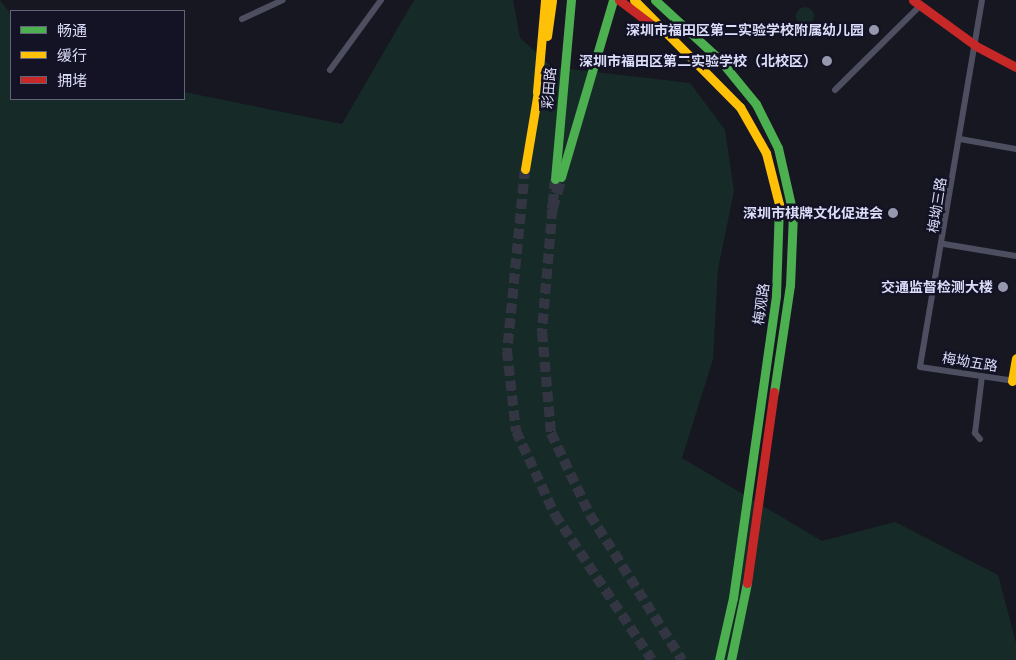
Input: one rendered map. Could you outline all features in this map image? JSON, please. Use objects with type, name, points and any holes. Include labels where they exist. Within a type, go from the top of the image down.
[{"type":"main road","points":[[538,92],[545,0]]},
{"type":"main road","name":"彩田路","points":[[525,169],[552,0]]},
{"type":"main road","name":"彩田路","points":[[571,0],[558,178],[614,0]]},
{"type":"main road","points":[[619,0],[699,60]]},
{"type":"main road","name":"梅观路","points":[[634,0],[699,60],[740,107],[766,153],[781,217],[776,295],[733,598],[719,660]]},
{"type":"main road","name":"梅观路","points":[[655,0],[690,32],[743,86],[769,126],[787,177],[793,214],[790,285],[741,623],[731,660]]},
{"type":"main road","points":[[663,0],[690,32]]},
{"type":"main road","points":[[916,4],[976,46],[1016,67]]},
{"type":"main road","points":[[1014,381],[1016,358]]},
{"type":"street","points":[[242,19],[283,0]]},
{"type":"street","points":[[330,70],[381,0]]},
{"type":"street","name":"梅坳三路","points":[[920,367],[944,244],[982,0]]},
{"type":"street","points":[[835,90],[916,4]]},
{"type":"street","points":[[960,139],[1016,149]]},
{"type":"street","points":[[944,244],[1016,256]]},
{"type":"street","name":"梅坳五路","points":[[920,367],[1014,381]]},
{"type":"street","points":[[980,439],[975,433],[982,376]]},
{"type":"green space","points":[[0,0],[10,13],[10,100],[185,100],[185,92],[342,124],[414,0],[513,0],[520,38],[552,67],[690,83],[725,130],[734,191],[718,269],[713,359],[682,458],[822,541],[895,522],[998,575],[1016,643],[1016,660],[0,660]]},
{"type":"green space","points":[[801,7],[809,7],[814,12],[812,23],[801,25],[796,20],[796,12]]},
{"type":"tunnel","points":[[525,169],[507,351],[516,431],[555,515],[652,660]]},
{"type":"tunnel","points":[[552,209],[561,177]]},
{"type":"tunnel","points":[[555,179],[542,332],[551,433],[590,515],[682,660]]},
{"type":"traffic: fast","points":[[555,179],[571,0]]},
{"type":"traffic: fast","points":[[561,177],[613,0]]},
{"type":"traffic: fast","points":[[655,0],[720,60],[756,104],[778,148],[793,214],[790,285],[774,392]]},
{"type":"traffic: fast","points":[[719,660],[733,598],[776,295],[779,204]]},
{"type":"traffic: fast","points":[[731,660],[747,583]]},
{"type":"traffic: slow","points":[[537,92],[545,0]]},
{"type":"traffic: slow","points":[[547,36],[552,0]]},
{"type":"traffic: slow","points":[[634,0],[740,107],[766,153],[779,204]]},
{"type":"traffic: slow","points":[[525,169],[539,85]]},
{"type":"traffic: slow","points":[[1012,381],[1016,358]]},
{"type":"traffic: jam","points":[[619,0],[650,23]]},
{"type":"traffic: jam","points":[[913,0],[976,46],[1016,67]]},
{"type":"traffic: jam","points":[[747,583],[774,392]]},
{"type":"place","name":"深圳市福田区第二实验学校附属幼儿园","points":[[874,30]]},
{"type":"place","name":"深圳市福田区第二实验学校（北校区）","points":[[827,61]]},
{"type":"place","name":"深圳市棋牌文化促进会","points":[[893,213]]},
{"type":"place","name":"交通监督检测大楼","points":[[1003,287]]}]
